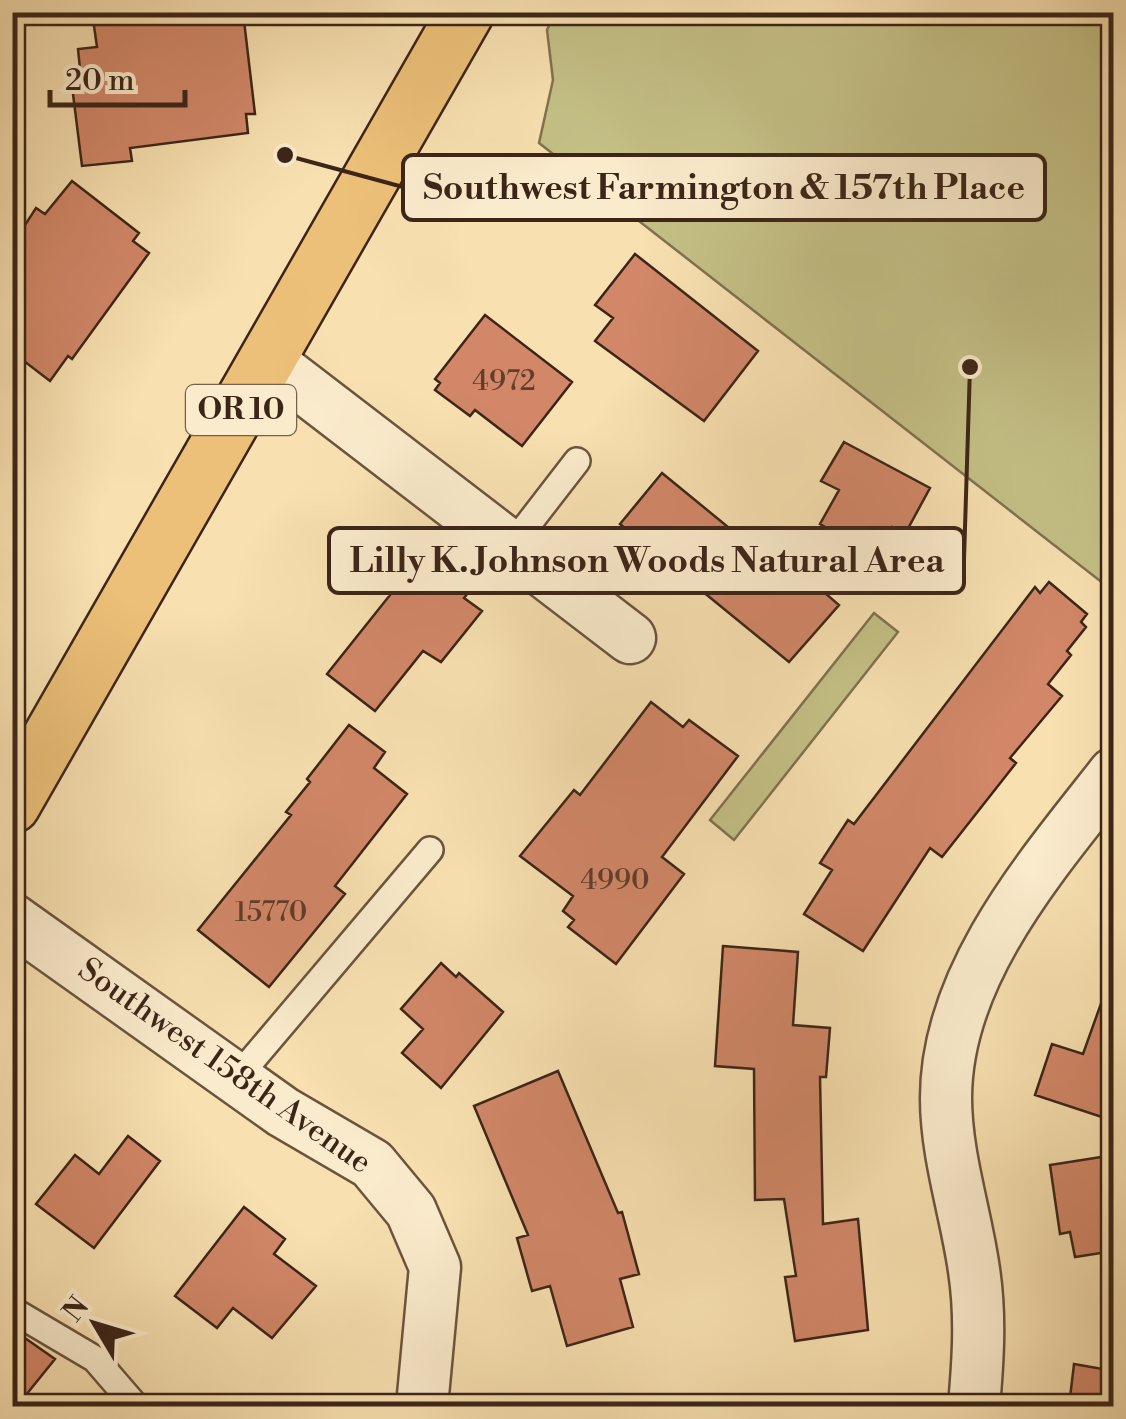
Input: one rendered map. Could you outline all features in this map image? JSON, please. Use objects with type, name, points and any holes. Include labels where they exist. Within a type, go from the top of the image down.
[{"type":"main road","name":"OR 10","points":[[12,805],[466,12]]},
{"type":"street","points":[[269,361],[630,638]]},
{"type":"street","points":[[974,1406],[980,1340],[974,1272],[950,1148],[946,1096],[957,1036],[972,982],[999,930],[1114,773]]},
{"type":"street","name":"Southwest 158th Avenue","points":[[12,919],[283,1112],[372,1164],[411,1211],[434,1266],[422,1406]]},
{"type":"lane","points":[[512,545],[578,461]]},
{"type":"lane","points":[[236,1078],[430,850]]},
{"type":"lane","points":[[12,1310],[95,1359],[133,1403]]},
{"type":"shaded area","points":[[555,13],[1113,13],[1113,591],[539,143],[553,80],[547,30]]},
{"type":"shaded area","points":[[874,613],[898,632],[734,840],[710,820]]},
{"type":"building","points":[[92,12],[243,12],[255,114],[246,114],[248,133],[130,148],[132,161],[82,166],[70,70],[80,69],[78,49],[97,47]]},
{"type":"building","points":[[72,181],[139,233],[133,241],[149,253],[72,359],[68,356],[50,381],[12,352],[12,245],[36,208],[45,214]]},
{"type":"building","points":[[635,254],[758,351],[704,421],[595,341],[613,318],[595,305]]},
{"type":"building","points":[[485,315],[572,382],[522,446],[475,410],[470,416],[435,390],[440,383],[435,379]]},
{"type":"building","points":[[844,442],[930,488],[905,534],[892,527],[877,556],[820,524],[839,490],[821,481]]},
{"type":"building","points":[[662,473],[756,550],[765,541],[839,605],[789,662],[620,524]]},
{"type":"building","points":[[382,530],[468,593],[464,598],[482,611],[441,662],[423,651],[375,711],[327,674],[390,595],[354,566]]},
{"type":"building","points":[[1049,582],[1087,614],[1081,622],[1086,627],[1067,651],[1071,655],[1048,684],[1062,696],[1010,758],[1016,763],[942,857],[930,848],[863,951],[804,914],[832,870],[820,863],[848,820],[854,824],[1035,587],[1040,593]]},
{"type":"building","points":[[651,702],[683,727],[689,720],[738,756],[662,857],[684,874],[616,964],[568,927],[574,920],[563,911],[573,896],[520,856],[574,790],[580,795]]},
{"type":"building","points":[[349,725],[385,752],[374,768],[407,794],[335,886],[345,894],[269,987],[198,930],[291,815],[286,812],[310,782],[307,779]]},
{"type":"building","points":[[723,946],[798,952],[793,1025],[830,1028],[826,1077],[820,1077],[823,1224],[858,1219],[868,1330],[795,1341],[785,1277],[796,1276],[784,1199],[755,1200],[754,1069],[715,1066]]},
{"type":"building","points":[[441,963],[456,977],[459,973],[503,1012],[441,1088],[402,1053],[423,1029],[401,1009]]},
{"type":"building","points":[[1108,984],[1114,985],[1114,1121],[1035,1095],[1052,1044],[1083,1054]]},
{"type":"building","points":[[558,1071],[618,1213],[622,1212],[639,1274],[620,1279],[633,1327],[567,1346],[550,1286],[532,1291],[517,1238],[528,1235],[474,1106]]},
{"type":"building","points":[[128,1136],[160,1161],[94,1248],[36,1204],[75,1155],[99,1174]]},
{"type":"building","points":[[1114,1155],[1114,1251],[1075,1257],[1070,1232],[1060,1234],[1050,1165]]},
{"type":"building","points":[[244,1207],[285,1239],[274,1254],[316,1286],[272,1338],[233,1308],[217,1328],[175,1296]]},
{"type":"building","points":[[12,1329],[55,1359],[17,1406],[12,1406]]},
{"type":"building","points":[[1074,1364],[1114,1371],[1114,1406],[1069,1406]]},
{"type":"place","name":"Southwest Farmington & 157th Place","points":[[285,155]]},
{"type":"place","name":"Lilly K. Johnson Woods Natural Area","points":[[970,367]]}]
